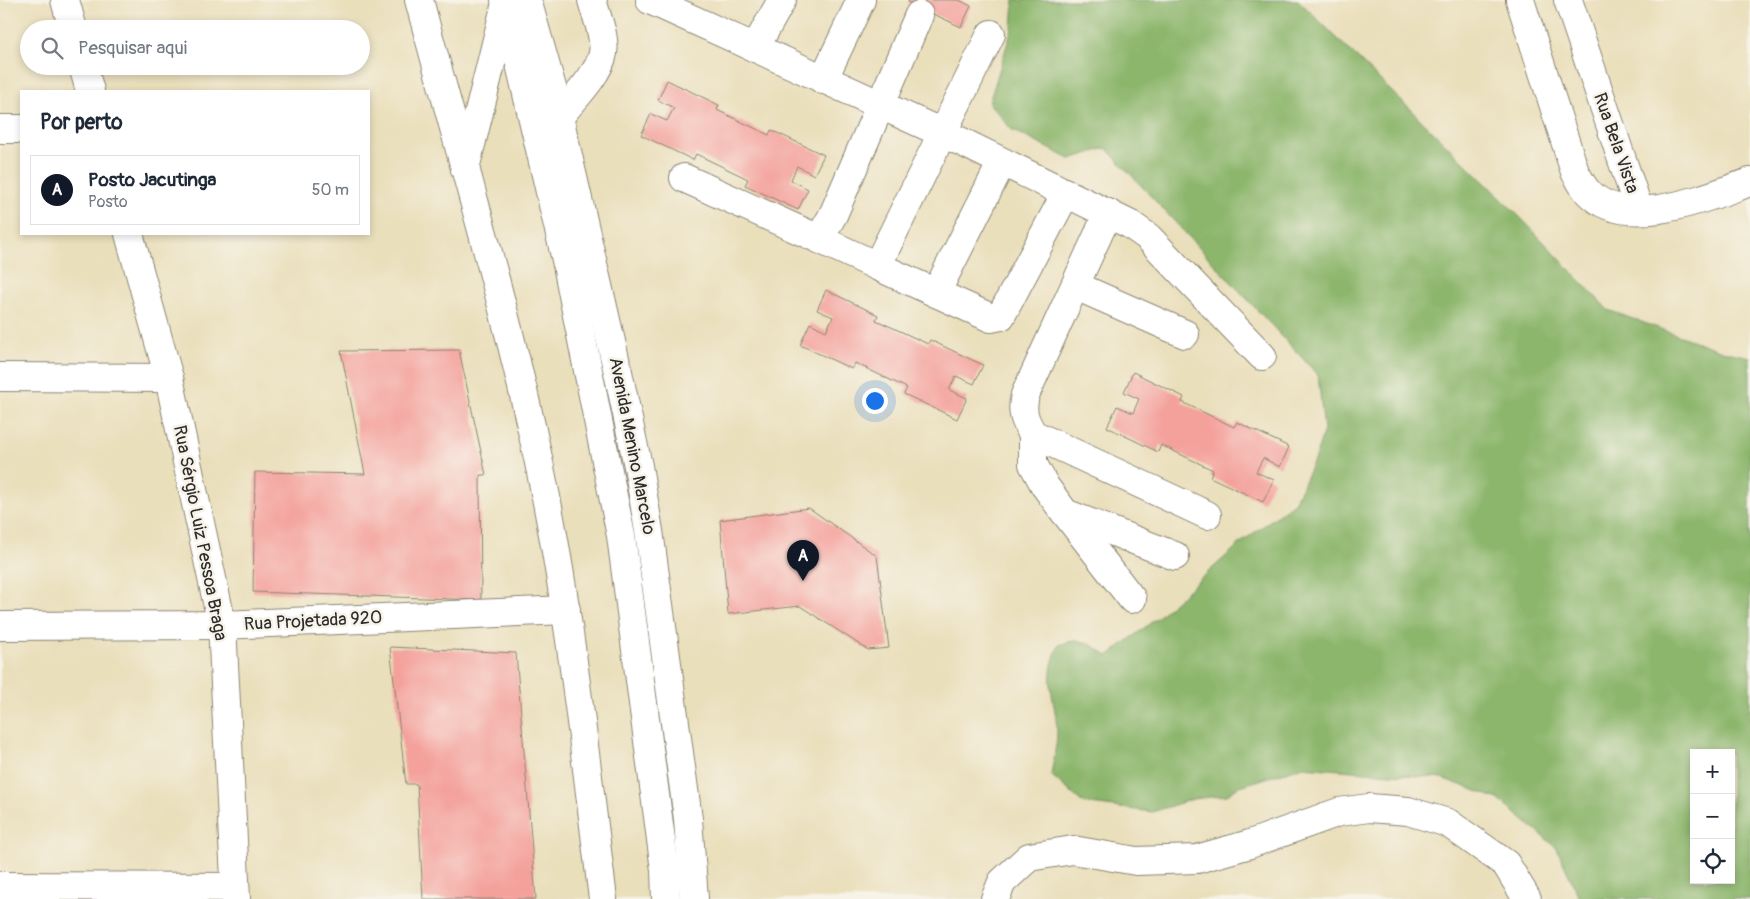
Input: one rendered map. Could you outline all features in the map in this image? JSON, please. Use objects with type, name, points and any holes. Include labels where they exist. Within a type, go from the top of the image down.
[{"type":"street","points":[[66,0],[71,20]]},
{"type":"street","points":[[419,0],[517,363],[546,496],[566,610],[603,899]]},
{"type":"street","points":[[559,117],[592,76],[603,54],[603,42],[592,0]]},
{"type":"street","points":[[650,0],[942,134],[1108,213],[1148,237],[1262,356]]},
{"type":"street","points":[[756,48],[782,0]]},
{"type":"street","points":[[823,80],[862,0]]},
{"type":"street","name":"Rua Bela Vista","points":[[1520,0],[1574,172],[1588,192],[1603,203],[1639,210],[1568,0]]},
{"type":"street","points":[[464,172],[513,1]]},
{"type":"street","name":"Avenida Menino Marcelo","points":[[513,1],[559,117],[638,466],[688,819],[694,899]]},
{"type":"street","name":"Avenida Menino Marcelo","points":[[513,1],[621,536],[666,899]]},
{"type":"street","points":[[819,239],[833,215],[919,15]]},
{"type":"street","points":[[877,266],[991,34]]},
{"type":"street","points":[[86,75],[90,90]]},
{"type":"street","points":[[0,129],[20,129]]},
{"type":"street","points":[[936,293],[1002,162]]},
{"type":"street","points":[[684,178],[991,318],[1001,316],[1066,193]]},
{"type":"street","points":[[1639,210],[1660,210],[1677,207],[1750,182]]},
{"type":"street","points":[[1108,213],[1026,395],[1023,405],[1024,421],[1033,434],[1207,515]]},
{"type":"street","name":"Rua Sérgio Luiz Pessoa Braga","points":[[129,235],[169,378],[222,625],[236,893]]},
{"type":"street","points":[[1076,286],[1185,334]]},
{"type":"street","points":[[0,378],[169,378]]},
{"type":"street","points":[[1033,434],[1033,464],[1045,486],[1132,599]]},
{"type":"street","points":[[1065,513],[1176,556]]},
{"type":"street","name":"Rua Projetada 920","points":[[0,626],[222,625],[566,610]]},
{"type":"street","points":[[995,899],[1002,882],[1029,857],[1073,850],[1136,861],[1197,858],[1250,844],[1339,812],[1369,808],[1408,811],[1448,823],[1506,864],[1527,899]]},
{"type":"street","points":[[0,886],[236,893]]},
{"type":"green space","points":[[1014,0],[1298,0],[1520,217],[1608,310],[1722,351],[1750,357],[1750,899],[1580,899],[1556,847],[1498,799],[1442,778],[1302,767],[1240,786],[1227,795],[1193,799],[1152,812],[1083,803],[1051,775],[1057,732],[1051,689],[1051,669],[1059,645],[1074,641],[1085,642],[1108,656],[1157,618],[1243,541],[1294,503],[1316,456],[1324,430],[1318,375],[1106,148],[1070,159],[1012,130],[989,103],[1012,29]]},
{"type":"building","points":[[909,0],[959,0],[971,6],[961,27],[908,2]]},
{"type":"building","points":[[667,80],[719,105],[717,110],[769,135],[771,130],[824,155],[814,175],[797,166],[791,180],[808,189],[798,210],[745,185],[748,179],[696,154],[693,160],[641,135],[651,114],[667,121],[674,108],[658,100]]},
{"type":"building","points":[[826,290],[878,315],[876,320],[928,344],[930,340],[983,365],[974,384],[956,376],[949,390],[967,398],[957,419],[904,394],[907,388],[855,363],[852,369],[800,345],[810,323],[826,331],[833,317],[817,310]]},
{"type":"building","points":[[459,350],[486,475],[480,475],[481,600],[253,592],[255,472],[365,474],[341,351]]},
{"type":"building","points":[[1133,372],[1184,397],[1182,402],[1234,427],[1237,422],[1289,447],[1280,467],[1263,458],[1256,472],[1274,480],[1263,502],[1210,477],[1213,470],[1161,445],[1158,452],[1107,427],[1117,406],[1133,413],[1139,399],[1124,392]]},
{"type":"building","points":[[809,508],[877,556],[889,648],[868,650],[800,606],[728,614],[720,520]]},
{"type":"building","points":[[390,647],[516,653],[536,899],[423,899],[417,784],[406,784]]},
{"type":"place","name":"Posto Jacutinga","points":[[803,581]]}]
